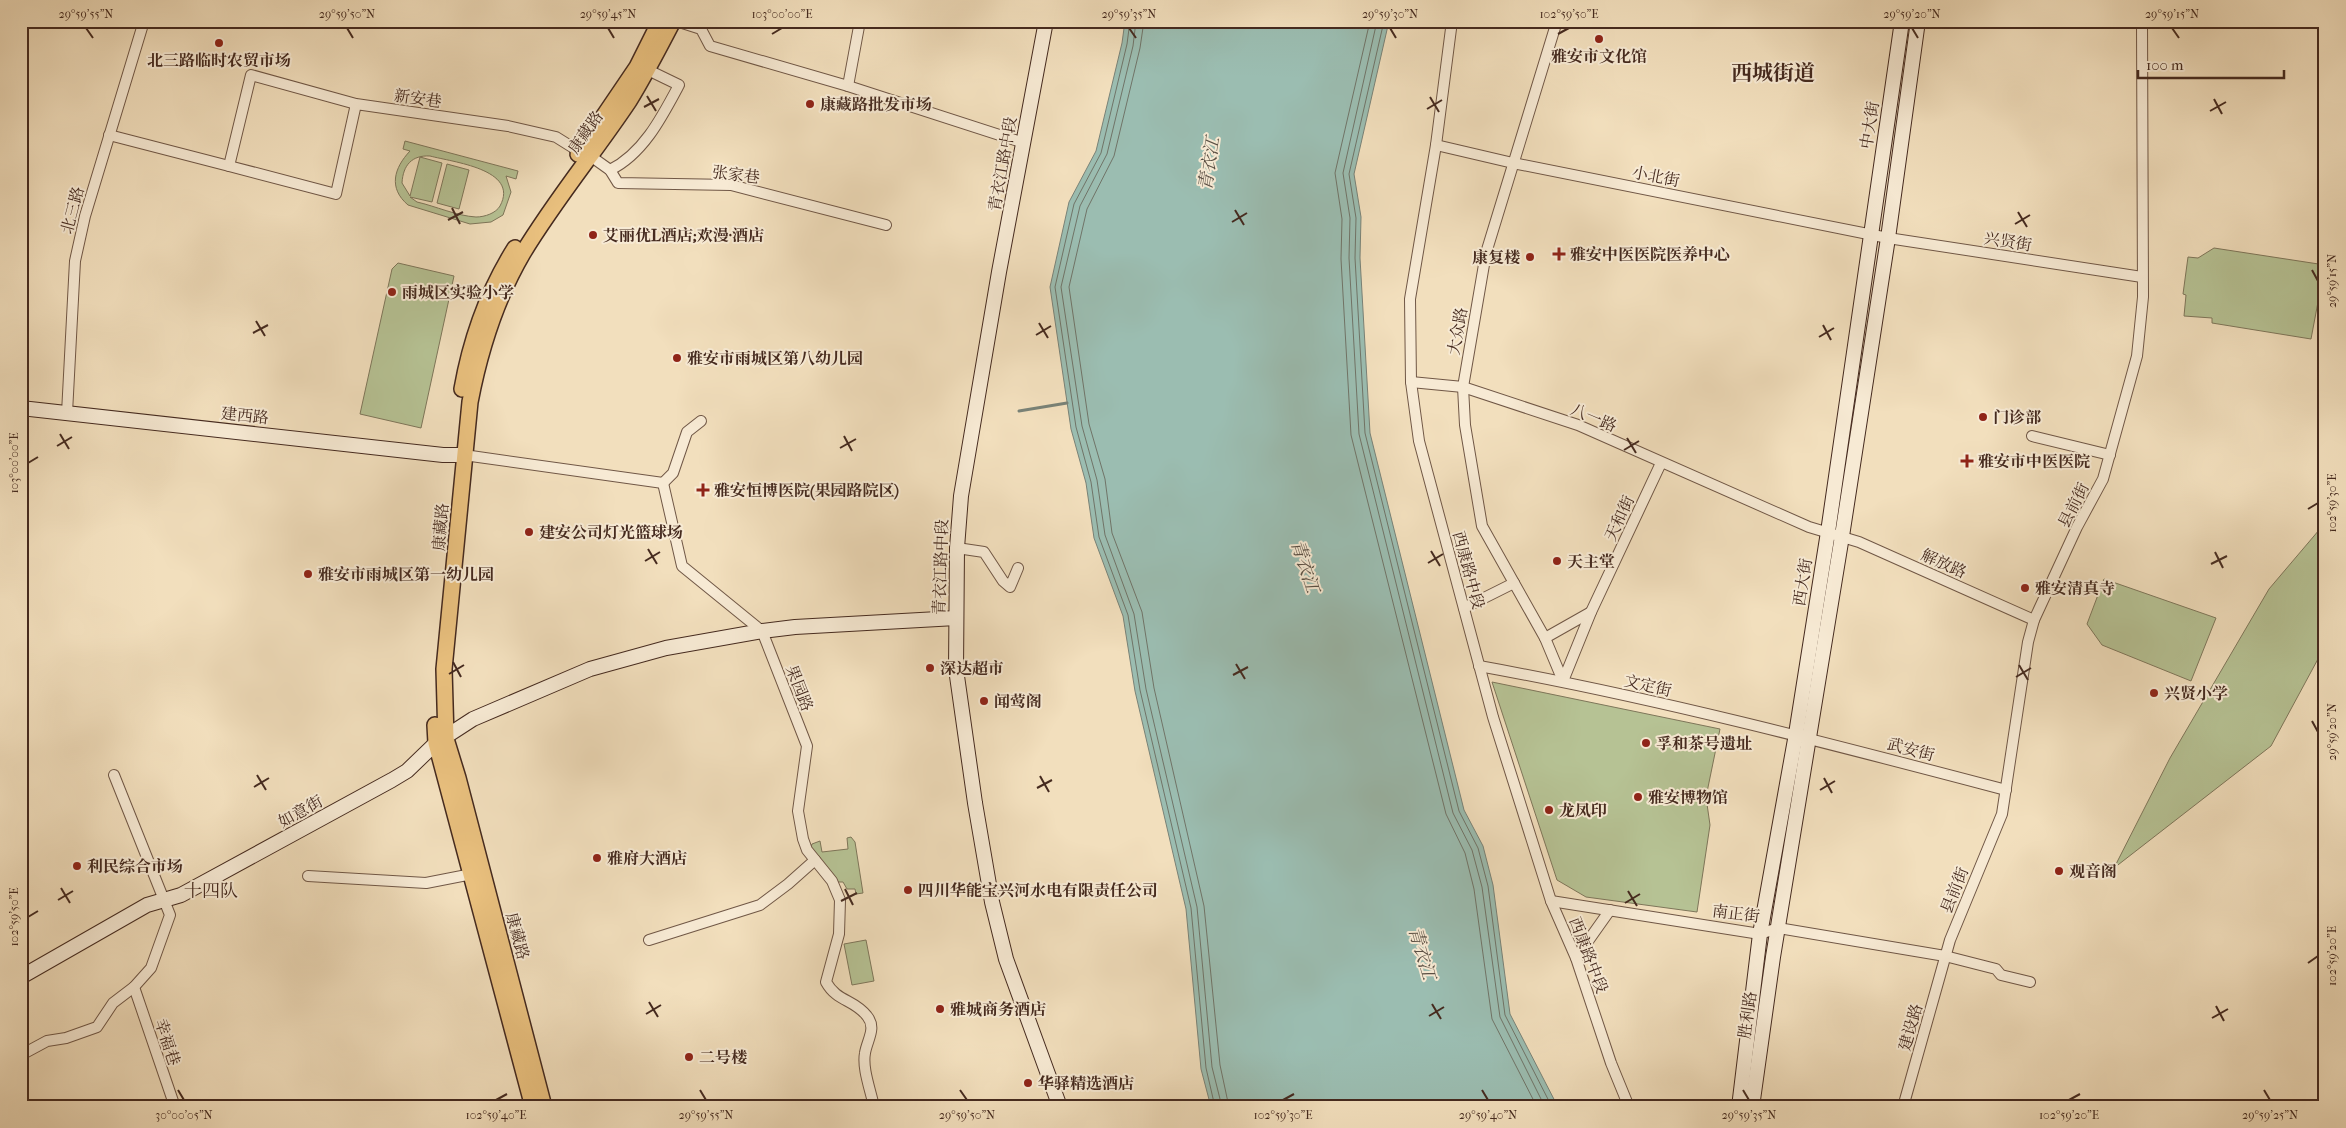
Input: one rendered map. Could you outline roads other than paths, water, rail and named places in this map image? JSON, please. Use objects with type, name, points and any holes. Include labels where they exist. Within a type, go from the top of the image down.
[{"type":"main road","name":"康藏路","points":[[533,1107],[472,874],[441,741],[444,670],[460,455],[477,363],[502,295],[523,253],[585,154],[636,67],[660,21]]},
{"type":"main road","name":"康藏路","points":[[585,154],[648,70],[674,21]]},
{"type":"main road","name":"青衣江路中段","points":[[1046,21],[961,496],[957,548],[956,618],[958,690],[992,902],[1006,959],[1057,1106]]},
{"type":"main road","name":"中大街","points":[[1870,233],[1902,21]]},
{"type":"main road","name":"西大街","points":[[1760,934],[1842,536],[1888,238],[1918,21]]},
{"type":"main road","name":"西大街","points":[[1778,928],[1828,532],[1870,233]]},
{"type":"main road","name":"建西路","points":[[21,408],[460,455]]},
{"type":"main road","name":"如意街","points":[[21,977],[147,905],[181,895],[392,780],[407,771],[441,741],[474,719],[590,669],[666,648],[762,631],[795,627],[956,618]]},
{"type":"main road","name":"康藏路","points":[[441,741],[458,778],[544,1107]]},
{"type":"main road","name":"胜利路","points":[[1752,1107],[1778,928]]},
{"type":"main road","name":"胜利路","points":[[1739,1107],[1760,934]]},
{"type":"street","name":"北三路","points":[[67,413],[75,260],[84,216],[144,21]]},
{"type":"street","points":[[674,21],[701,30],[710,46],[848,86],[1024,143]]},
{"type":"street","points":[[848,86],[860,21]]},
{"type":"street","name":"西康路中段","points":[[1452,21],[1436,145],[1410,299],[1411,382],[1419,441],[1493,717],[1551,901],[1576,958],[1611,1063],[1629,1107]]},
{"type":"street","name":"县前街","points":[[1945,956],[2002,814],[2028,642],[2034,620],[2077,527],[2103,479],[2137,356],[2143,297],[2142,21]]},
{"type":"street","name":"大众路","points":[[1556,22],[1486,253],[1462,387],[1464,426],[1482,526],[1545,638],[1563,681]]},
{"type":"street","points":[[610,170],[623,164],[631,154],[642,146],[679,85],[648,70]]},
{"type":"street","name":"新安巷","points":[[229,166],[251,76],[356,104],[508,126],[556,137],[585,154]]},
{"type":"street","points":[[109,135],[336,194],[356,104]]},
{"type":"street","name":"小北街","points":[[1436,145],[1870,233]]},
{"type":"street","name":"张家巷","points":[[585,154],[610,170],[618,182],[625,184],[731,185],[886,226]]},
{"type":"street","name":"兴贤街","points":[[1870,233],[1888,238],[2142,278]]},
{"type":"street","name":"八一路","points":[[1411,382],[1462,387],[1578,425],[1809,527],[1842,536]]},
{"type":"street","points":[[460,455],[664,483],[673,474],[687,432],[701,421]]},
{"type":"street","points":[[2032,436],[2110,455]]},
{"type":"street","name":"天和街","points":[[1563,681],[1591,612],[1661,463]]},
{"type":"street","name":"果园路","points":[[664,483],[682,566],[762,631],[807,746],[798,811],[803,839],[815,860],[832,881],[840,900],[839,934],[826,982],[832,993],[853,1004],[867,1015],[871,1022],[872,1031],[864,1058],[874,1107]]},
{"type":"street","name":"解放路","points":[[1842,536],[2034,620]]},
{"type":"street","points":[[957,548],[984,552],[1003,581],[1010,588],[1018,568]]},
{"type":"street","points":[[1464,608],[1514,583]]},
{"type":"street","points":[[1545,638],[1591,612]]},
{"type":"street","name":"文定街","points":[[1479,666],[1563,681],[1802,736]]},
{"type":"street","name":"武安街","points":[[1802,736],[2006,790]]},
{"type":"street","points":[[21,1055],[47,1041],[66,1038],[97,1027],[113,1003],[134,987],[151,968],[170,915],[114,774]]},
{"type":"street","points":[[649,940],[760,905],[815,860]]},
{"type":"street","points":[[308,876],[426,883],[472,874]]},
{"type":"street","name":"南正街","points":[[1551,901],[1760,934],[1778,928],[1945,956],[1996,969],[2001,975],[2030,982]]},
{"type":"street","points":[[1576,958],[1610,910]]},
{"type":"street","name":"建设路","points":[[1903,1107],[1945,956]]},
{"type":"street","name":"幸福巷","points":[[134,987],[175,1107]]},
{"type":"water","name":"青衣江","points":[[1125,21],[1389,21],[1354,174],[1361,217],[1360,258],[1370,433],[1464,810],[1483,846],[1493,885],[1510,1014],[1558,1107],[1211,1107],[1201,1069],[1186,909],[1135,691],[1123,616],[1094,538],[1086,483],[1071,429],[1050,287],[1069,202],[1096,151],[1122,43]]},
{"type":"waterway","points":[[1019,411],[1067,403]]},
{"type":"place","name":"雅安市文化馆","points":[[1599,39]]},
{"type":"place","name":"北三路临时农贸市场","points":[[219,43]]},
{"type":"place","name":"康藏路批发市场","points":[[810,104]]},
{"type":"place","name":"艾丽优L酒店;欢漫·酒店","points":[[593,235]]},
{"type":"place","name":"雅安中医医院医养中心","points":[[1559,254]]},
{"type":"place","name":"康复楼","points":[[1530,257]]},
{"type":"place","name":"雨城区实验小学","points":[[392,292]]},
{"type":"place","name":"雅安市雨城区第八幼儿园","points":[[677,358]]},
{"type":"place","name":"门诊部","points":[[1983,417]]},
{"type":"place","name":"雅安市中医医院","points":[[1967,461]]},
{"type":"place","name":"雅安恒博医院(果园路院区)","points":[[703,490]]},
{"type":"place","name":"建安公司灯光篮球场","points":[[529,532]]},
{"type":"place","name":"天主堂","points":[[1557,561]]},
{"type":"place","name":"雅安市雨城区第一幼儿园","points":[[308,574]]},
{"type":"place","name":"雅安清真寺","points":[[2025,588]]},
{"type":"place","name":"深达超市","points":[[930,668]]},
{"type":"place","name":"兴贤小学","points":[[2154,693]]},
{"type":"place","name":"闻莺阁","points":[[984,701]]},
{"type":"place","name":"孚和茶号遗址","points":[[1646,743]]},
{"type":"place","name":"雅安博物馆","points":[[1638,797]]},
{"type":"place","name":"龙凤印","points":[[1549,810]]},
{"type":"place","name":"雅府大酒店","points":[[597,858]]},
{"type":"place","name":"利民综合市场","points":[[77,866]]},
{"type":"place","name":"观音阁","points":[[2059,871]]},
{"type":"place","name":"四川华能宝兴河水电有限责任公司","points":[[908,890]]},
{"type":"place","name":"雅城商务酒店","points":[[940,1009]]},
{"type":"place","name":"二号楼","points":[[689,1057]]},
{"type":"place","name":"华驿精选酒店","points":[[1028,1083]]},
{"type":"district","name":"西城街道","points":[[1773,73]]},
{"type":"district","name":"十四队","points":[[211,891]]}]
